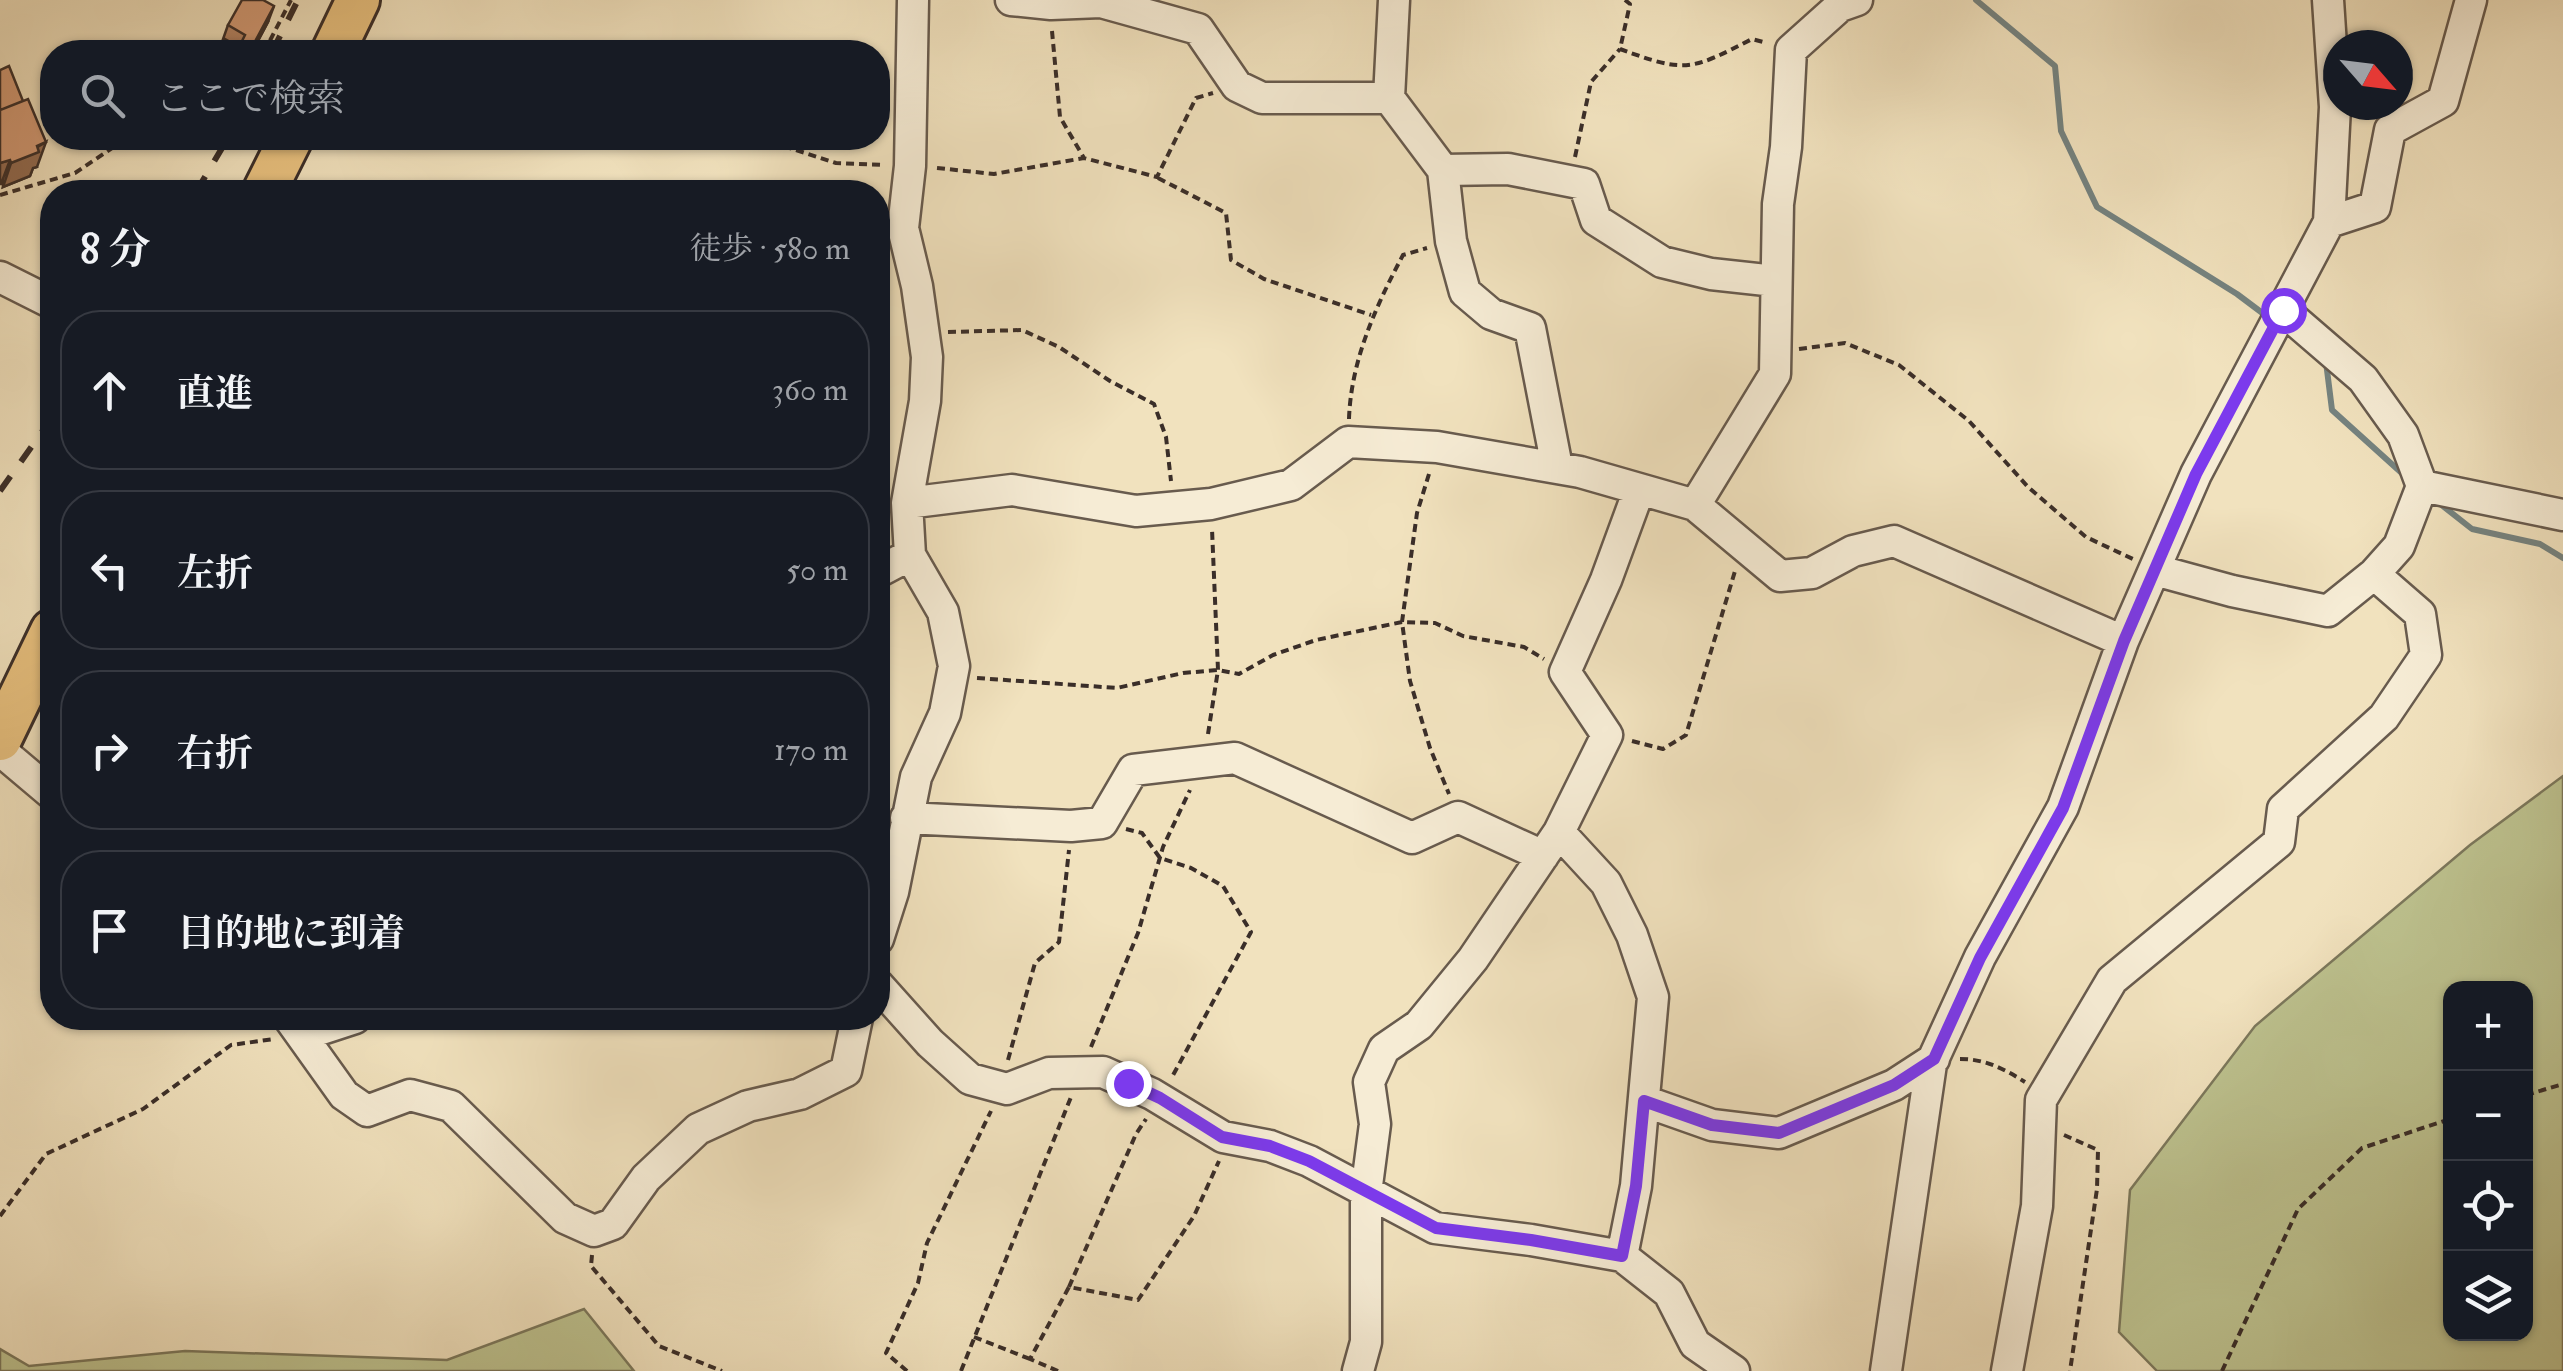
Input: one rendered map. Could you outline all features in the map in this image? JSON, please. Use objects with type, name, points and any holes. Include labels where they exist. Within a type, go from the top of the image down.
[{"type":"highway","points":[[339,40],[358,0]]},
{"type":"highway","points":[[270,180],[285,150]]},
{"type":"highway","points":[[0,739],[40,656]]},
{"type":"street","points":[[890,904],[916,778],[945,713],[954,666],[943,612],[910,555],[906,502],[925,401],[927,357],[918,286],[903,228],[910,166],[913,0]]},
{"type":"street","points":[[1394,0],[1389,98],[1444,170],[1451,241],[1464,292],[1491,314],[1530,328],[1558,467]]},
{"type":"street","points":[[1696,504],[1776,374],[1778,204],[1786,147],[1790,50],[1840,6],[1858,0]]},
{"type":"street","points":[[1886,1371],[1934,1059],[1980,958],[2063,808],[2124,641],[2196,474],[2329,222],[2336,107],[2328,0]]},
{"type":"street","points":[[2329,222],[2375,206],[2390,130],[2442,101],[2471,0]]},
{"type":"street","points":[[1026,2],[1102,2],[1198,28],[1237,86],[1262,98],[1389,98]]},
{"type":"street","points":[[1444,170],[1508,169],[1584,184],[1596,220],[1662,262],[1711,274],[1775,282]]},
{"type":"street","points":[[0,277],[40,297]]},
{"type":"street","points":[[2155,570],[2328,611],[2374,574],[2399,546],[2422,486],[2403,436],[2363,379],[2283,310]]},
{"type":"street","points":[[906,502],[1012,490],[1136,511],[1173,508],[1211,504],[1291,484],[1348,442],[1437,447],[1558,467],[1696,504],[1780,576],[1812,574],[1853,551],[1894,542],[2124,641]]},
{"type":"street","points":[[2422,486],[2563,515]]},
{"type":"street","points":[[1358,1371],[1366,1342],[1366,1193],[1375,1124],[1369,1082],[1384,1049],[1419,1025],[1474,959],[1551,844],[1607,736],[1565,672],[1606,580],[1639,490]]},
{"type":"street","points":[[890,566],[910,555]]},
{"type":"street","points":[[2008,1371],[2037,1206],[2041,1112],[2112,980],[2279,842],[2284,809],[2384,717],[2426,655],[2420,614],[2374,574]]},
{"type":"street","points":[[0,750],[40,784]]},
{"type":"street","points":[[906,818],[1071,826],[1102,823],[1133,770],[1235,758],[1412,838],[1458,817],[1551,844],[1606,883],[1632,935],[1653,996],[1636,1186],[1622,1256]]},
{"type":"street","points":[[890,998],[970,1079],[1007,1089],[1049,1073],[1103,1072],[1160,1098],[1226,1138],[1270,1146],[1309,1161],[1436,1228],[1622,1256],[1669,1294],[1695,1344],[1734,1371]]},
{"type":"street","points":[[299,1030],[344,1096],[367,1111],[410,1095],[451,1106],[565,1218],[594,1231],[612,1224],[646,1178],[698,1129],[748,1106],[800,1094],[846,1071],[855,1030]]},
{"type":"street","points":[[1644,1101],[1712,1125],[1779,1133],[1894,1085],[1934,1059]]},
{"type":"path","points":[[270,40],[291,0]]},
{"type":"path","points":[[1570,181],[1592,82],[1620,49],[1630,4],[1625,0]]},
{"type":"path","points":[[1026,2],[1054,37],[1060,117],[1084,158]]},
{"type":"path","points":[[1620,49],[1670,67],[1708,62],[1752,39],[1790,50]]},
{"type":"path","points":[[1157,178],[1196,98],[1237,86]]},
{"type":"path","points":[[51,180],[75,173],[109,150]]},
{"type":"path","points":[[796,150],[836,163],[994,174],[1084,158],[1157,178],[1226,213],[1231,260],[1264,279],[1371,314]]},
{"type":"path","points":[[0,195],[40,183]]},
{"type":"path","points":[[1348,442],[1350,401],[1371,314],[1403,255],[1451,241]]},
{"type":"path","points":[[924,332],[1022,330],[1059,347],[1154,404],[1166,437],[1173,508]]},
{"type":"path","points":[[1778,351],[1845,344],[1898,365],[1969,421],[2028,487],[2086,537],[2155,570]]},
{"type":"path","points":[[1437,447],[1417,513],[1402,622],[1410,681],[1430,748],[1458,817]]},
{"type":"path","points":[[961,1371],[1138,933],[1160,858],[1203,762],[1218,670],[1211,504]]},
{"type":"path","points":[[1607,736],[1664,749],[1686,735],[1744,542]]},
{"type":"path","points":[[952,676],[1117,688],[1184,673],[1218,670],[1239,674],[1316,640],[1402,622],[1434,622],[1463,636],[1524,647],[1565,672]]},
{"type":"path","points":[[1030,1359],[1069,1287],[1136,1134],[1252,932],[1222,886],[1191,868],[1160,858],[1142,833],[1102,823]]},
{"type":"path","points":[[0,1216],[46,1154],[143,1110],[231,1046],[283,1030]]},
{"type":"path","points":[[1934,1059],[1977,1059],[2002,1068],[2032,1086],[2041,1112],[2098,1150],[2097,1189],[2070,1371]]},
{"type":"path","points":[[2533,1094],[2563,1084]]},
{"type":"path","points":[[2222,1371],[2298,1209],[2362,1148],[2443,1122]]},
{"type":"path","points":[[1069,1287],[1138,1300],[1194,1216],[1226,1138]]},
{"type":"path","points":[[594,1231],[590,1266],[658,1346],[722,1371]]},
{"type":"path","points":[[974,1337],[1058,1371]]},
{"type":"green space","points":[[2563,776],[2563,1371],[2157,1371],[2119,1332],[2130,1190],[2255,1026],[2470,845]]},
{"type":"green space","points":[[584,1309],[634,1371],[0,1371],[0,1349],[29,1366],[185,1351],[447,1360]]},
{"type":"building","points":[[242,0],[263,0],[274,6],[256,40],[242,40],[245,35],[228,25]]},
{"type":"building","points":[[9,66],[23,101],[0,110],[0,70]]},
{"type":"building","points":[[28,99],[40,128],[39,152],[0,163],[0,110]]},
{"type":"waterway","points":[[1976,0],[2055,66],[2061,131],[2097,207],[2269,318]]},
{"type":"waterway","points":[[2326,362],[2332,410],[2405,476]]},
{"type":"waterway","points":[[2439,503],[2472,529],[2540,544],[2563,558]]},
{"type":"railway","points":[[278,40],[298,0]]},
{"type":"railway","points":[[203,180],[221,150]]},
{"type":"railway","points":[[0,491],[40,435]]},
{"type":"route","points":[[1128,1083],[1222,1137],[1270,1146],[1309,1161],[1436,1228],[1622,1256],[1636,1186],[1644,1101],[1712,1125],[1779,1133],[1894,1085],[1934,1059],[1980,958],[2063,808],[2124,641],[2196,474],[2283,310]]}]
